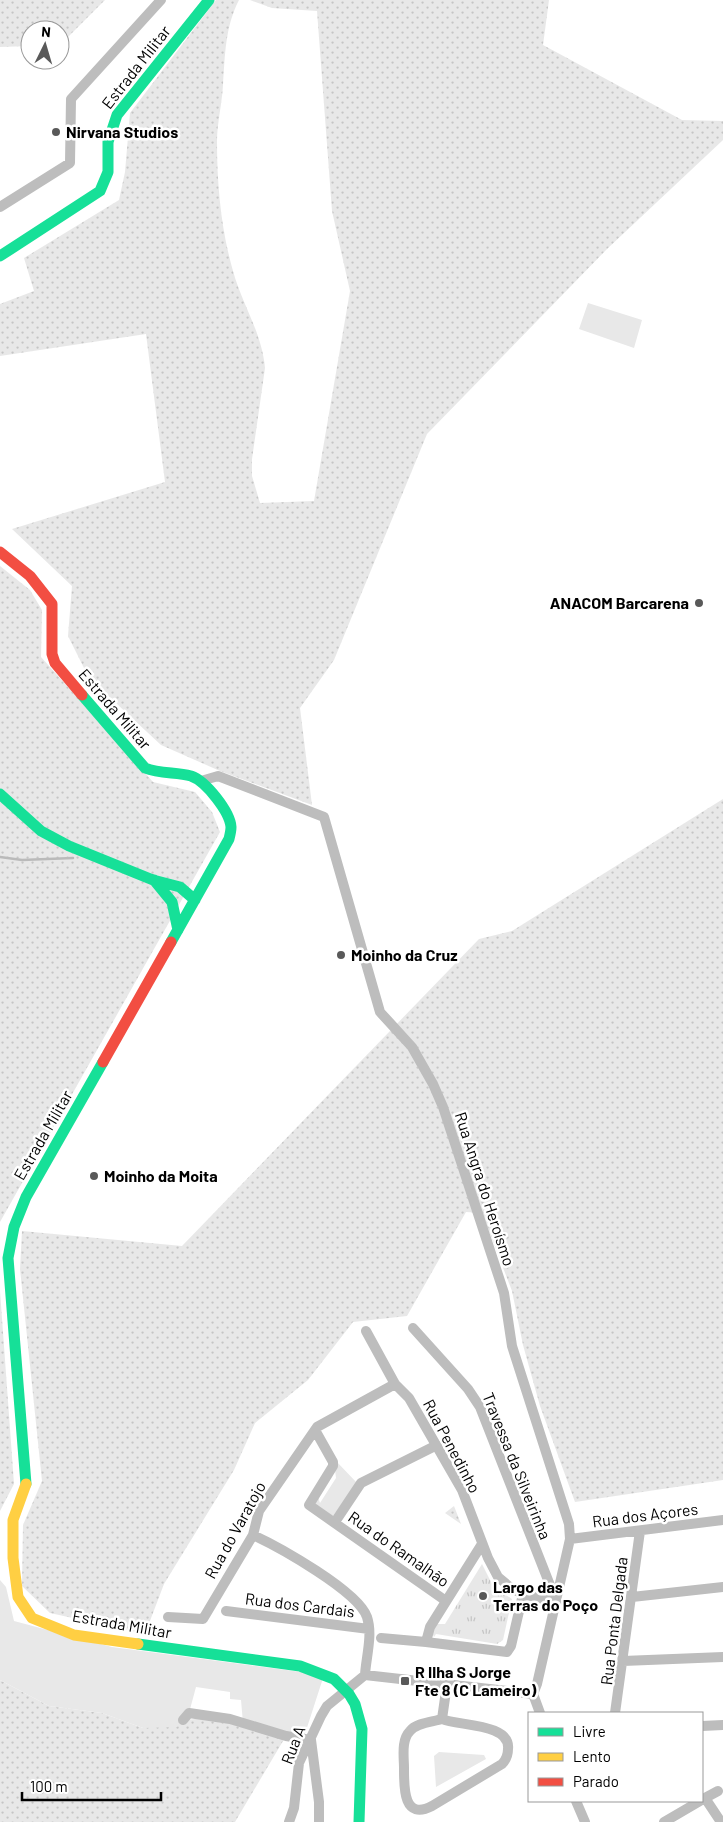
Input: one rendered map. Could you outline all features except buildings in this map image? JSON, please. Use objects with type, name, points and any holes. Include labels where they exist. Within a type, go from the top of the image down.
[{"type":"street","points":[[0,207],[70,163],[71,99],[162,0]]},
{"type":"street","name":"Estrada Militar","points":[[0,256],[100,191],[105,183],[108,172],[108,142],[117,115],[209,0]]},
{"type":"street","name":"Estrada Militar","points":[[0,552],[30,576],[52,604],[52,654],[55,663],[134,759],[145,768],[158,772],[190,776],[201,781],[217,799],[232,828],[195,900],[26,1197],[14,1222],[9,1238],[8,1258],[27,1475],[26,1488],[13,1520],[13,1558],[18,1597],[32,1618],[74,1635],[316,1669],[331,1676],[348,1691],[358,1709],[362,1729],[359,1822]]},
{"type":"street","name":"Rua Angra do Heroísmo","points":[[201,781],[218,776],[324,817],[380,1012],[412,1047],[433,1084],[443,1107],[504,1293],[512,1346],[565,1510],[570,1539],[557,1603],[537,1684],[532,1694]]},
{"type":"street","points":[[0,794],[41,831],[69,846],[168,886],[187,891],[195,900]]},
{"type":"street","points":[[168,886],[196,880],[212,869]]},
{"type":"street","points":[[168,886],[178,930]]},
{"type":"street","name":"Travessa da Silveirinha","points":[[413,1328],[468,1388],[480,1407],[557,1603]]},
{"type":"street","name":"Rua Penedinho","points":[[366,1331],[395,1384],[409,1398],[462,1490],[482,1544],[498,1577],[522,1594],[557,1603]]},
{"type":"street","name":"Rua do Varatojo","points":[[168,1617],[203,1619],[253,1534],[259,1511],[315,1430],[395,1384]]},
{"type":"street","name":"Rua do Ramalhão","points":[[315,1430],[333,1462],[333,1466],[308,1505],[446,1601]]},
{"type":"street","points":[[335,1522],[361,1483],[437,1445]]},
{"type":"street","name":"Rua dos Açores","points":[[570,1539],[723,1520]]},
{"type":"street","name":"Rua Ponta Delgada","points":[[615,1712],[640,1531]]},
{"type":"street","points":[[253,1534],[277,1546],[343,1590],[359,1605],[366,1616],[369,1629],[365,1675],[532,1694],[540,1712]]},
{"type":"street","points":[[426,1642],[430,1627],[482,1544]]},
{"type":"street","points":[[632,1597],[723,1587]]},
{"type":"street","points":[[381,1638],[507,1652],[511,1646],[522,1594]]},
{"type":"street","name":"Rua dos Cardais","points":[[226,1611],[369,1629]]},
{"type":"street","points":[[623,1660],[723,1657]]},
{"type":"street","name":"Rua A","points":[[289,1822],[294,1808],[298,1763],[327,1706],[348,1691],[365,1675]]},
{"type":"street","points":[[442,1718],[447,1684]]},
{"type":"street","points":[[183,1720],[189,1712],[230,1718],[286,1736],[311,1740],[319,1802],[319,1822]]},
{"type":"street","points":[[442,1718],[452,1723],[487,1727],[496,1730],[507,1741],[507,1755],[502,1764],[432,1806],[421,1810],[413,1807],[404,1795],[405,1741],[408,1732],[415,1726],[442,1718]]},
{"type":"street","points":[[703,1726],[723,1725]]},
{"type":"street","points":[[703,1799],[718,1791]]},
{"type":"street","points":[[703,1801],[721,1822]]},
{"type":"street","points":[[576,1802],[582,1821]]},
{"type":"street","points":[[664,1822],[699,1802]]},
{"type":"green space","points":[[0,0],[105,0],[70,35],[70,20],[20,20],[20,46],[0,47]]},
{"type":"green space","points":[[216,0],[239,0],[228,31],[224,63],[217,135],[218,174],[223,223],[229,255],[237,283],[260,343],[265,368],[252,459],[252,476],[260,503],[314,501],[350,291],[332,211],[317,11],[272,8],[250,0],[549,0],[543,45],[682,120],[723,121],[723,140],[607,249],[427,434],[334,660],[300,708],[312,805],[220,771],[161,745],[89,678],[68,636],[72,586],[12,529],[165,482],[146,334],[0,356],[0,304],[34,291],[24,258],[119,200],[125,172],[130,113]]},
{"type":"green space","points":[[588,303],[642,320],[634,348],[579,329]]},
{"type":"green space","points":[[0,566],[30,590],[42,610],[41,657],[153,782],[195,792],[212,812],[220,832],[0,1222]]},
{"type":"green space","points":[[723,799],[723,1480],[575,1502],[540,1406],[523,1345],[512,1291],[482,1213],[466,1212],[407,1316],[353,1322],[308,1380],[255,1423],[234,1470],[164,1584],[145,1634],[50,1613],[22,1586],[23,1525],[42,1481],[20,1269],[22,1231],[182,1246],[479,939],[512,931]]},
{"type":"green space","points":[[0,1291],[14,1484],[0,1511]]},
{"type":"green space","points":[[337,1462],[357,1483],[333,1516],[315,1505],[318,1497],[320,1503],[336,1478]]},
{"type":"green space","points":[[454,1506],[461,1524],[445,1513]]},
{"type":"green space","points":[[482,1564],[493,1586],[512,1599],[503,1640],[497,1644],[436,1634],[434,1637],[432,1633],[436,1624],[445,1624]]},
{"type":"green space","points":[[0,1580],[6,1587],[14,1621],[112,1647],[324,1675],[303,1740],[243,1723],[241,1700],[230,1699],[230,1692],[196,1687],[189,1713],[177,1727],[143,1728],[102,1713],[49,1706],[0,1680]]},
{"type":"green space","points":[[0,1680],[49,1706],[102,1713],[143,1728],[183,1720],[221,1717],[286,1736],[235,1822],[0,1822]]},
{"type":"green space","points":[[439,1752],[484,1755],[486,1759],[436,1787],[434,1756]]},
{"type":"waterway","points":[[0,857],[22,860],[73,858]]},
{"type":"traffic: fast","points":[[0,256],[100,191],[108,172],[108,142],[117,115],[209,0]]},
{"type":"traffic: fast","points":[[82,695],[145,768],[191,776],[197,779],[210,790],[230,821],[229,839],[171,942]]},
{"type":"traffic: fast","points":[[0,794],[41,831],[69,846],[153,880],[180,887],[195,900]]},
{"type":"traffic: fast","points":[[154,880],[172,902],[178,930]]},
{"type":"traffic: fast","points":[[26,1484],[8,1258],[14,1227],[26,1197],[103,1062]]},
{"type":"traffic: fast","points":[[138,1644],[300,1666],[334,1679],[349,1694],[355,1704],[362,1729],[359,1822]]},
{"type":"traffic: slow","points":[[26,1484],[13,1520],[13,1558],[18,1597],[32,1618],[74,1635],[138,1644]]},
{"type":"traffic: jam","points":[[0,552],[30,576],[52,604],[52,654],[55,663],[82,695]]},
{"type":"traffic: jam","points":[[103,1062],[171,942]]},
{"type":"place","name":"Nirvana Studios","points":[[56,132]]},
{"type":"place","name":"ANACOM Barcarena","points":[[699,603]]},
{"type":"place","name":"Moinho da Cruz","points":[[341,955]]},
{"type":"place","name":"Moinho da Moita","points":[[94,1176]]},
{"type":"place","name":"Largo das Terras do Poço","points":[[483,1596]]},
{"type":"place","name":"R Ilha S Jorge Fte 8 (C Lameiro)","points":[[405,1681]]}]
